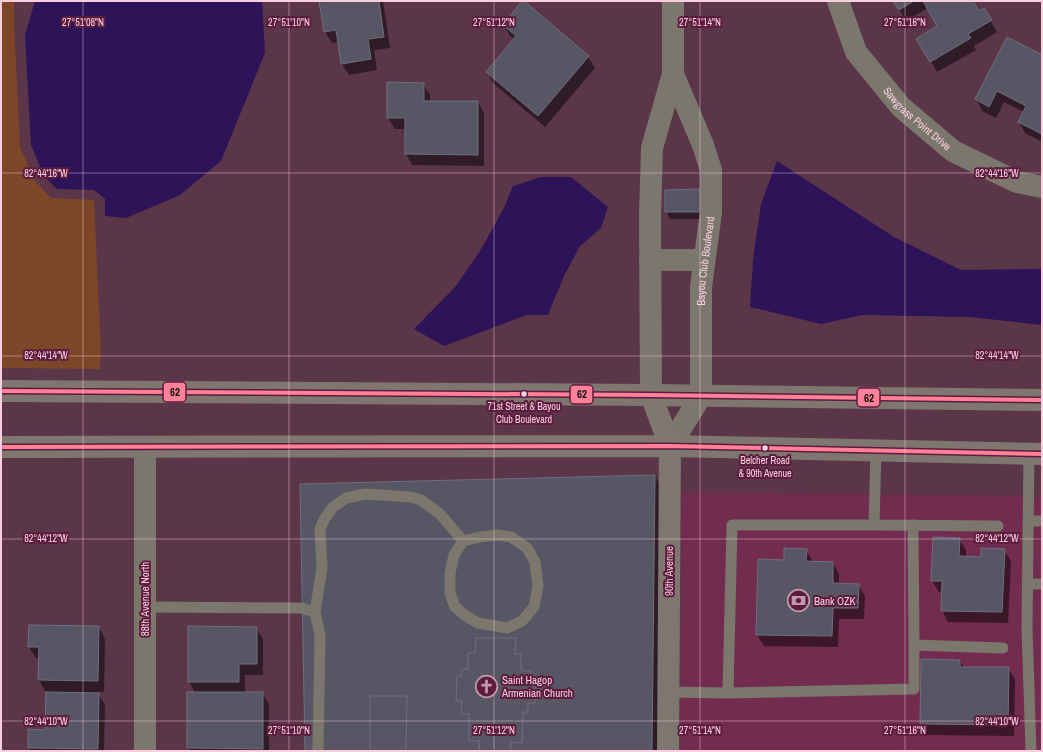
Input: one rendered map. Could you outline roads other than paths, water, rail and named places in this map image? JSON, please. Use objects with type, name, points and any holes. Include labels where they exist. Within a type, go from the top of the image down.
[{"type":"main road","points":[[1,391],[651,395],[1042,400]]},
{"type":"main road","name":"90th Avenue","points":[[651,395],[670,446],[668,751]]},
{"type":"main road","points":[[1,447],[670,446],[1035,454]]},
{"type":"street","name":"Bayou Club Boulevard","points":[[651,395],[650,216],[652,148],[673,74],[673,1]]},
{"type":"street","name":"Sawgrass Point Drive","points":[[838,1],[856,52],[901,107],[953,151],[1017,182],[1042,187]]},
{"type":"street","name":"Bayou Club Boulevard","points":[[673,74],[703,145],[711,170],[711,212],[701,287],[701,396]]},
{"type":"street","points":[[650,260],[704,260]]},
{"type":"street","points":[[670,446],[701,396]]},
{"type":"street","name":"88th Avenue North","points":[[145,447],[145,751]]},
{"type":"lane","points":[[874,525],[876,450]]},
{"type":"lane","points":[[1031,751],[1027,584],[1028,521],[1035,454]]},
{"type":"lane","points":[[318,751],[320,635],[315,612],[322,568],[320,529],[324,518],[333,507],[346,498],[365,494],[411,497],[421,500],[440,514],[463,541]]},
{"type":"lane","points":[[1028,521],[1042,521]]},
{"type":"lane","points":[[728,693],[732,525],[998,526]]},
{"type":"lane","points":[[668,692],[728,693],[914,689],[913,525]]},
{"type":"lane","points":[[498,535],[511,537],[527,548],[536,562],[538,586],[534,607],[522,621],[507,628],[478,624],[455,607],[450,593],[450,573],[454,555],[463,541],[498,535]]},
{"type":"lane","points":[[1027,584],[1042,584]]},
{"type":"lane","points":[[145,607],[301,608],[315,612]]},
{"type":"lane","points":[[914,645],[1003,648]]},
{"type":"place","name":"71st Street & Bayou Club Boulevard","points":[[524,394]]},
{"type":"place","name":"Belcher Road & 90th Avenue","points":[[765,448]]},
{"type":"place","name":"Bank OZK","points":[[798,601]]},
{"type":"place","name":"Saint Hagop Armenian Church","points":[[487,686]]}]
